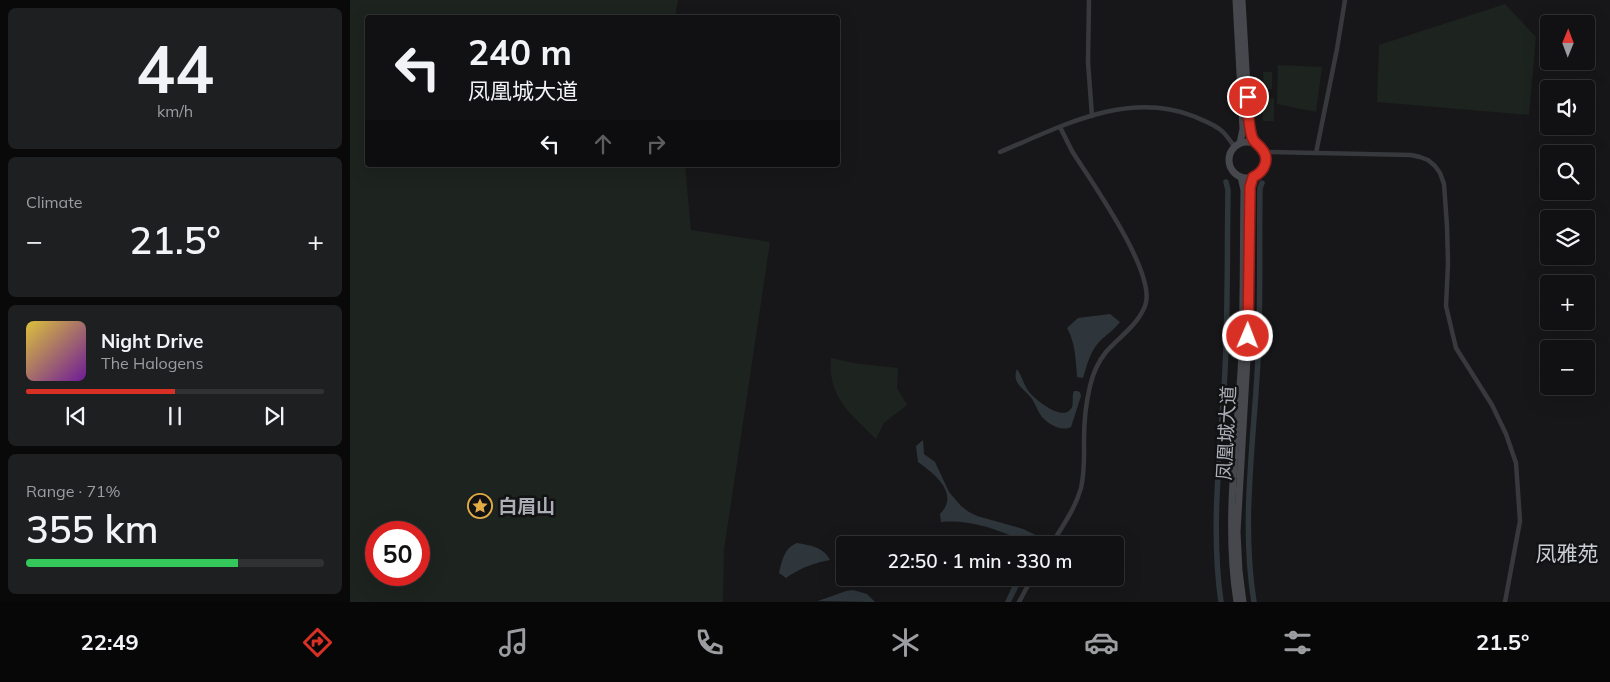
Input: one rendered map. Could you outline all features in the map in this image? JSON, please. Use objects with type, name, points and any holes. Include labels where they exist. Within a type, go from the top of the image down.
[{"type":"main road","points":[[1236,0],[1244,129],[1238,145],[1229,158],[1229,164],[1236,174],[1241,177],[1253,177],[1259,174],[1265,164],[1262,148],[1254,143],[1247,142],[1238,145]]},
{"type":"main road","points":[[1242,0],[1249,121],[1254,143]]},
{"type":"main road","name":"凤凰城大道","points":[[1237,602],[1232,548],[1232,510],[1241,357],[1244,190],[1241,177]]},
{"type":"main road","name":"凤凰城大道","points":[[1243,602],[1237,524],[1247,359],[1250,187],[1253,177]]},
{"type":"street","points":[[1090,0],[1088,62],[1092,116]]},
{"type":"street","points":[[1316,153],[1345,0]]},
{"type":"street","points":[[1000,152],[1092,116],[1116,109],[1140,107],[1177,111],[1200,119],[1222,131],[1238,145]]},
{"type":"street","points":[[1056,536],[1073,508],[1081,487],[1084,464],[1085,420],[1092,376],[1106,352],[1122,338],[1138,318],[1145,307],[1147,295],[1139,266],[1124,234],[1072,151],[1060,127]]},
{"type":"street","points":[[1264,152],[1411,156],[1428,160],[1440,173],[1444,184],[1447,226],[1446,306],[1456,348],[1492,405],[1506,434],[1516,464],[1520,521],[1505,602]]},
{"type":"street","points":[[1019,602],[1028,586]]},
{"type":"shaded area","points":[[350,0],[678,0],[675,15],[365,15],[365,167],[685,167],[691,230],[770,242],[724,550],[723,602],[350,602]]},
{"type":"shaded area","points":[[1505,4],[1536,37],[1529,115],[1377,102],[1379,45]]},
{"type":"shaded area","points":[[1278,65],[1322,67],[1316,112],[1277,104]]},
{"type":"shaded area","points":[[1263,72],[1272,72],[1272,89],[1264,90]]},
{"type":"shaded area","points":[[1274,98],[1274,121],[1263,121],[1262,99]]},
{"type":"shaded area","points":[[1110,314],[1120,322],[1094,349],[1083,378],[1077,377],[1076,358],[1067,328],[1078,318]]},
{"type":"shaded area","points":[[831,358],[859,364],[898,368],[897,388],[907,405],[884,423],[876,439],[850,413],[837,394],[831,372]]},
{"type":"shaded area","points":[[1017,369],[1030,393],[1043,405],[1055,411],[1061,413],[1070,410],[1074,391],[1080,392],[1081,396],[1071,427],[1063,429],[1042,417],[1032,399],[1017,382]]},
{"type":"shaded area","points":[[923,440],[924,454],[935,462],[949,492],[969,512],[1023,529],[1038,536],[1011,536],[978,525],[941,522],[940,514],[945,507],[946,492],[938,478],[918,462],[916,446]]},
{"type":"shaded area","points":[[797,543],[820,549],[830,560],[807,566],[786,578],[779,573],[783,560],[789,548]]},
{"type":"shaded area","points":[[1012,586],[1019,586],[1011,602],[1005,602]]},
{"type":"shaded area","points":[[853,590],[867,594],[875,602],[818,601],[846,591]]},
{"type":"waterway","points":[[1221,602],[1216,544],[1216,515],[1226,348],[1228,190],[1226,182]]},
{"type":"waterway","points":[[1254,602],[1250,572],[1248,511],[1259,338],[1260,188],[1262,183]]},
{"type":"place","name":"白眉山","points":[[480,506]]},
{"type":"district","name":"凤雅苑","points":[[1567,553]]},
{"type":"route","points":[[1248,97],[1252,139],[1254,143],[1262,148],[1266,158],[1263,170],[1253,177],[1250,182],[1248,336]]}]
